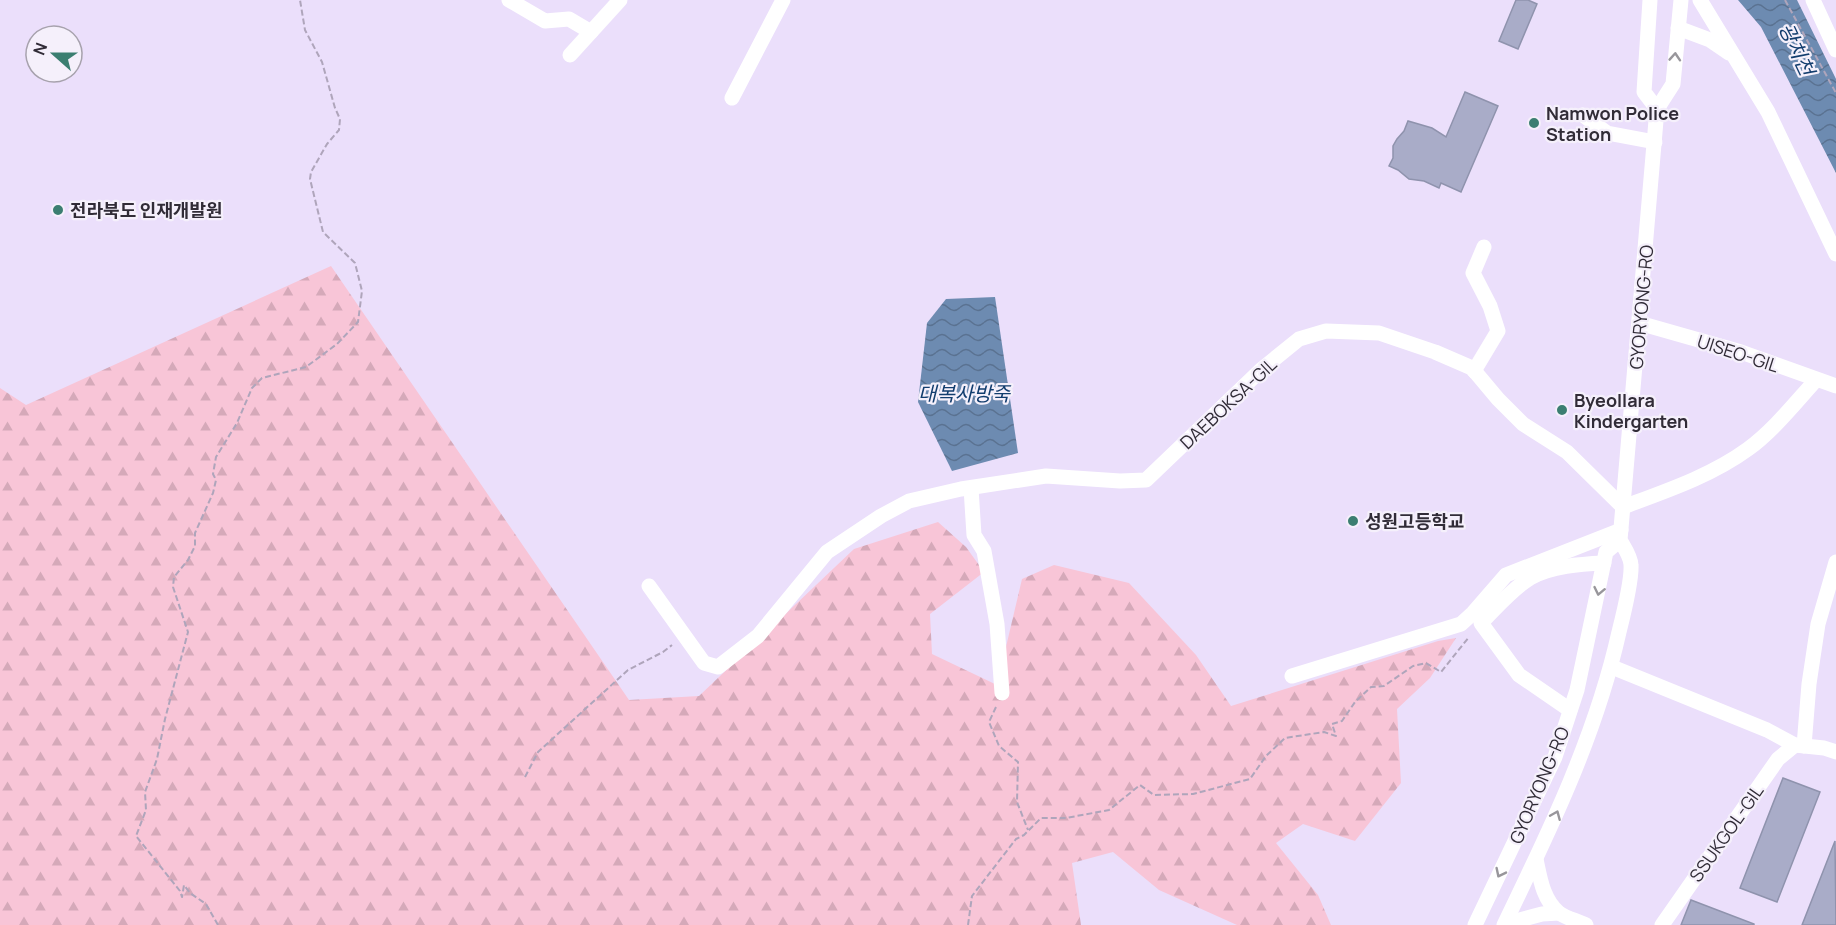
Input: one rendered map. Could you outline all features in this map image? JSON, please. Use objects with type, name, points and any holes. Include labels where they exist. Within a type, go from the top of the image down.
[{"type":"street","points":[[509,0],[545,21],[569,19],[591,32]]},
{"type":"street","points":[[570,55],[620,0]]},
{"type":"street","points":[[732,98],[783,0]]},
{"type":"street","name":"GYORYONG-RO","points":[[1650,0],[1644,92],[1657,109]]},
{"type":"street","name":"GYORYONG-RO","points":[[1504,925],[1536,859],[1586,743],[1612,667],[1632,563],[1621,535],[1657,109],[1673,84],[1681,0]]},
{"type":"street","points":[[1700,0],[1768,112],[1836,254]]},
{"type":"street","points":[[1813,0],[1832,29],[1836,50]]},
{"type":"street","points":[[1678,28],[1710,40],[1734,57]]},
{"type":"street","points":[[1583,116],[1607,133],[1655,142]]},
{"type":"street","points":[[1474,371],[1498,331],[1490,306],[1473,273],[1484,247]]},
{"type":"street","name":"UISEO-GIL","points":[[1639,323],[1741,352],[1836,386]]},
{"type":"street","name":"DAEBOKSA-GIL","points":[[649,586],[704,663],[718,667],[758,636],[827,552],[881,516],[909,501],[1046,476],[1120,481],[1146,480],[1262,369],[1299,339],[1326,331],[1379,333],[1435,352],[1472,368],[1497,399],[1523,424],[1567,452],[1623,507]]},
{"type":"street","points":[[1623,507],[1705,475],[1749,448],[1790,409],[1816,380]]},
{"type":"street","points":[[971,488],[974,535],[984,551],[997,624],[1002,693]]},
{"type":"street","points":[[1292,676],[1461,624],[1473,614],[1506,575],[1621,535]]},
{"type":"street","name":"GYORYONG-RO","points":[[1475,925],[1555,757],[1585,658],[1606,552],[1621,535]]},
{"type":"street","points":[[1799,746],[1818,624],[1836,562]]},
{"type":"street","points":[[1570,710],[1519,675],[1481,623],[1506,598],[1531,578],[1571,565],[1604,563]]},
{"type":"street","points":[[1612,667],[1767,730],[1799,746],[1824,748],[1836,752]]},
{"type":"street","name":"SSUKGOL-GIL","points":[[1662,925],[1778,759],[1799,746]]},
{"type":"street","points":[[1536,859],[1548,900],[1559,913],[1586,925]]},
{"type":"street","points":[[1504,925],[1542,914],[1559,913]]},
{"type":"path","points":[[218,925],[206,904],[184,885],[182,897],[180,891],[136,836],[146,810],[144,792],[156,759],[188,632],[173,587],[174,577],[188,560],[195,546],[195,533],[213,493],[216,480],[213,474],[216,457],[237,423],[252,388],[262,378],[306,367],[337,344],[358,322],[362,291],[355,263],[323,232],[310,179],[311,172],[327,144],[339,130],[340,119],[322,62],[305,30],[300,0]]},
{"type":"path","points":[[1785,0],[1836,93]]},
{"type":"path","points":[[968,925],[972,896],[1016,839],[1041,818],[1066,818],[1108,810],[1140,785],[1155,795],[1193,794],[1250,779],[1266,756],[1285,738],[1324,732],[1336,736],[1332,724],[1342,721],[1355,702],[1371,687],[1384,686],[1413,666],[1426,663],[1441,672],[1481,623]]},
{"type":"path","points":[[525,777],[538,752],[628,670],[663,652],[684,637]]},
{"type":"path","points":[[1002,693],[989,722],[999,746],[1018,762],[1017,802],[1028,830]]},
{"type":"green space","points":[[331,266],[629,700],[699,696],[854,549],[938,522],[966,547],[984,572],[930,614],[932,654],[997,685],[1022,579],[1054,565],[1129,583],[1196,655],[1231,706],[1438,641],[1456,638],[1430,678],[1397,709],[1401,783],[1355,841],[1303,824],[1276,843],[1318,895],[1331,925],[1237,925],[1159,890],[1113,852],[1072,863],[1081,925],[0,925],[0,388],[26,405]]},
{"type":"water","name":"광치천","points":[[1738,0],[1797,0],[1836,79],[1836,173],[1761,27]]},
{"type":"water","name":"대복사방죽","points":[[995,297],[1018,453],[952,471],[918,402],[927,323],[946,299]]},
{"type":"building","points":[[1516,0],[1528,0],[1537,4],[1518,49],[1499,41]]},
{"type":"building","points":[[1465,92],[1498,106],[1461,192],[1441,183],[1439,188],[1424,181],[1409,179],[1389,166],[1393,158],[1393,146],[1408,121],[1432,128],[1446,137]]},
{"type":"building","points":[[1783,778],[1820,792],[1777,902],[1740,888]]},
{"type":"building","points":[[1835,841],[1836,925],[1802,925]]},
{"type":"building","points":[[1691,900],[1754,924],[1754,925],[1681,925]]},
{"type":"place","name":"Namwon Police Station","points":[[1534,123]]},
{"type":"place","name":"전라북도 인재개발원","points":[[58,210]]},
{"type":"place","name":"Byeollara Kindergarten","points":[[1562,410]]},
{"type":"place","name":"성원고등학교","points":[[1353,521]]}]
